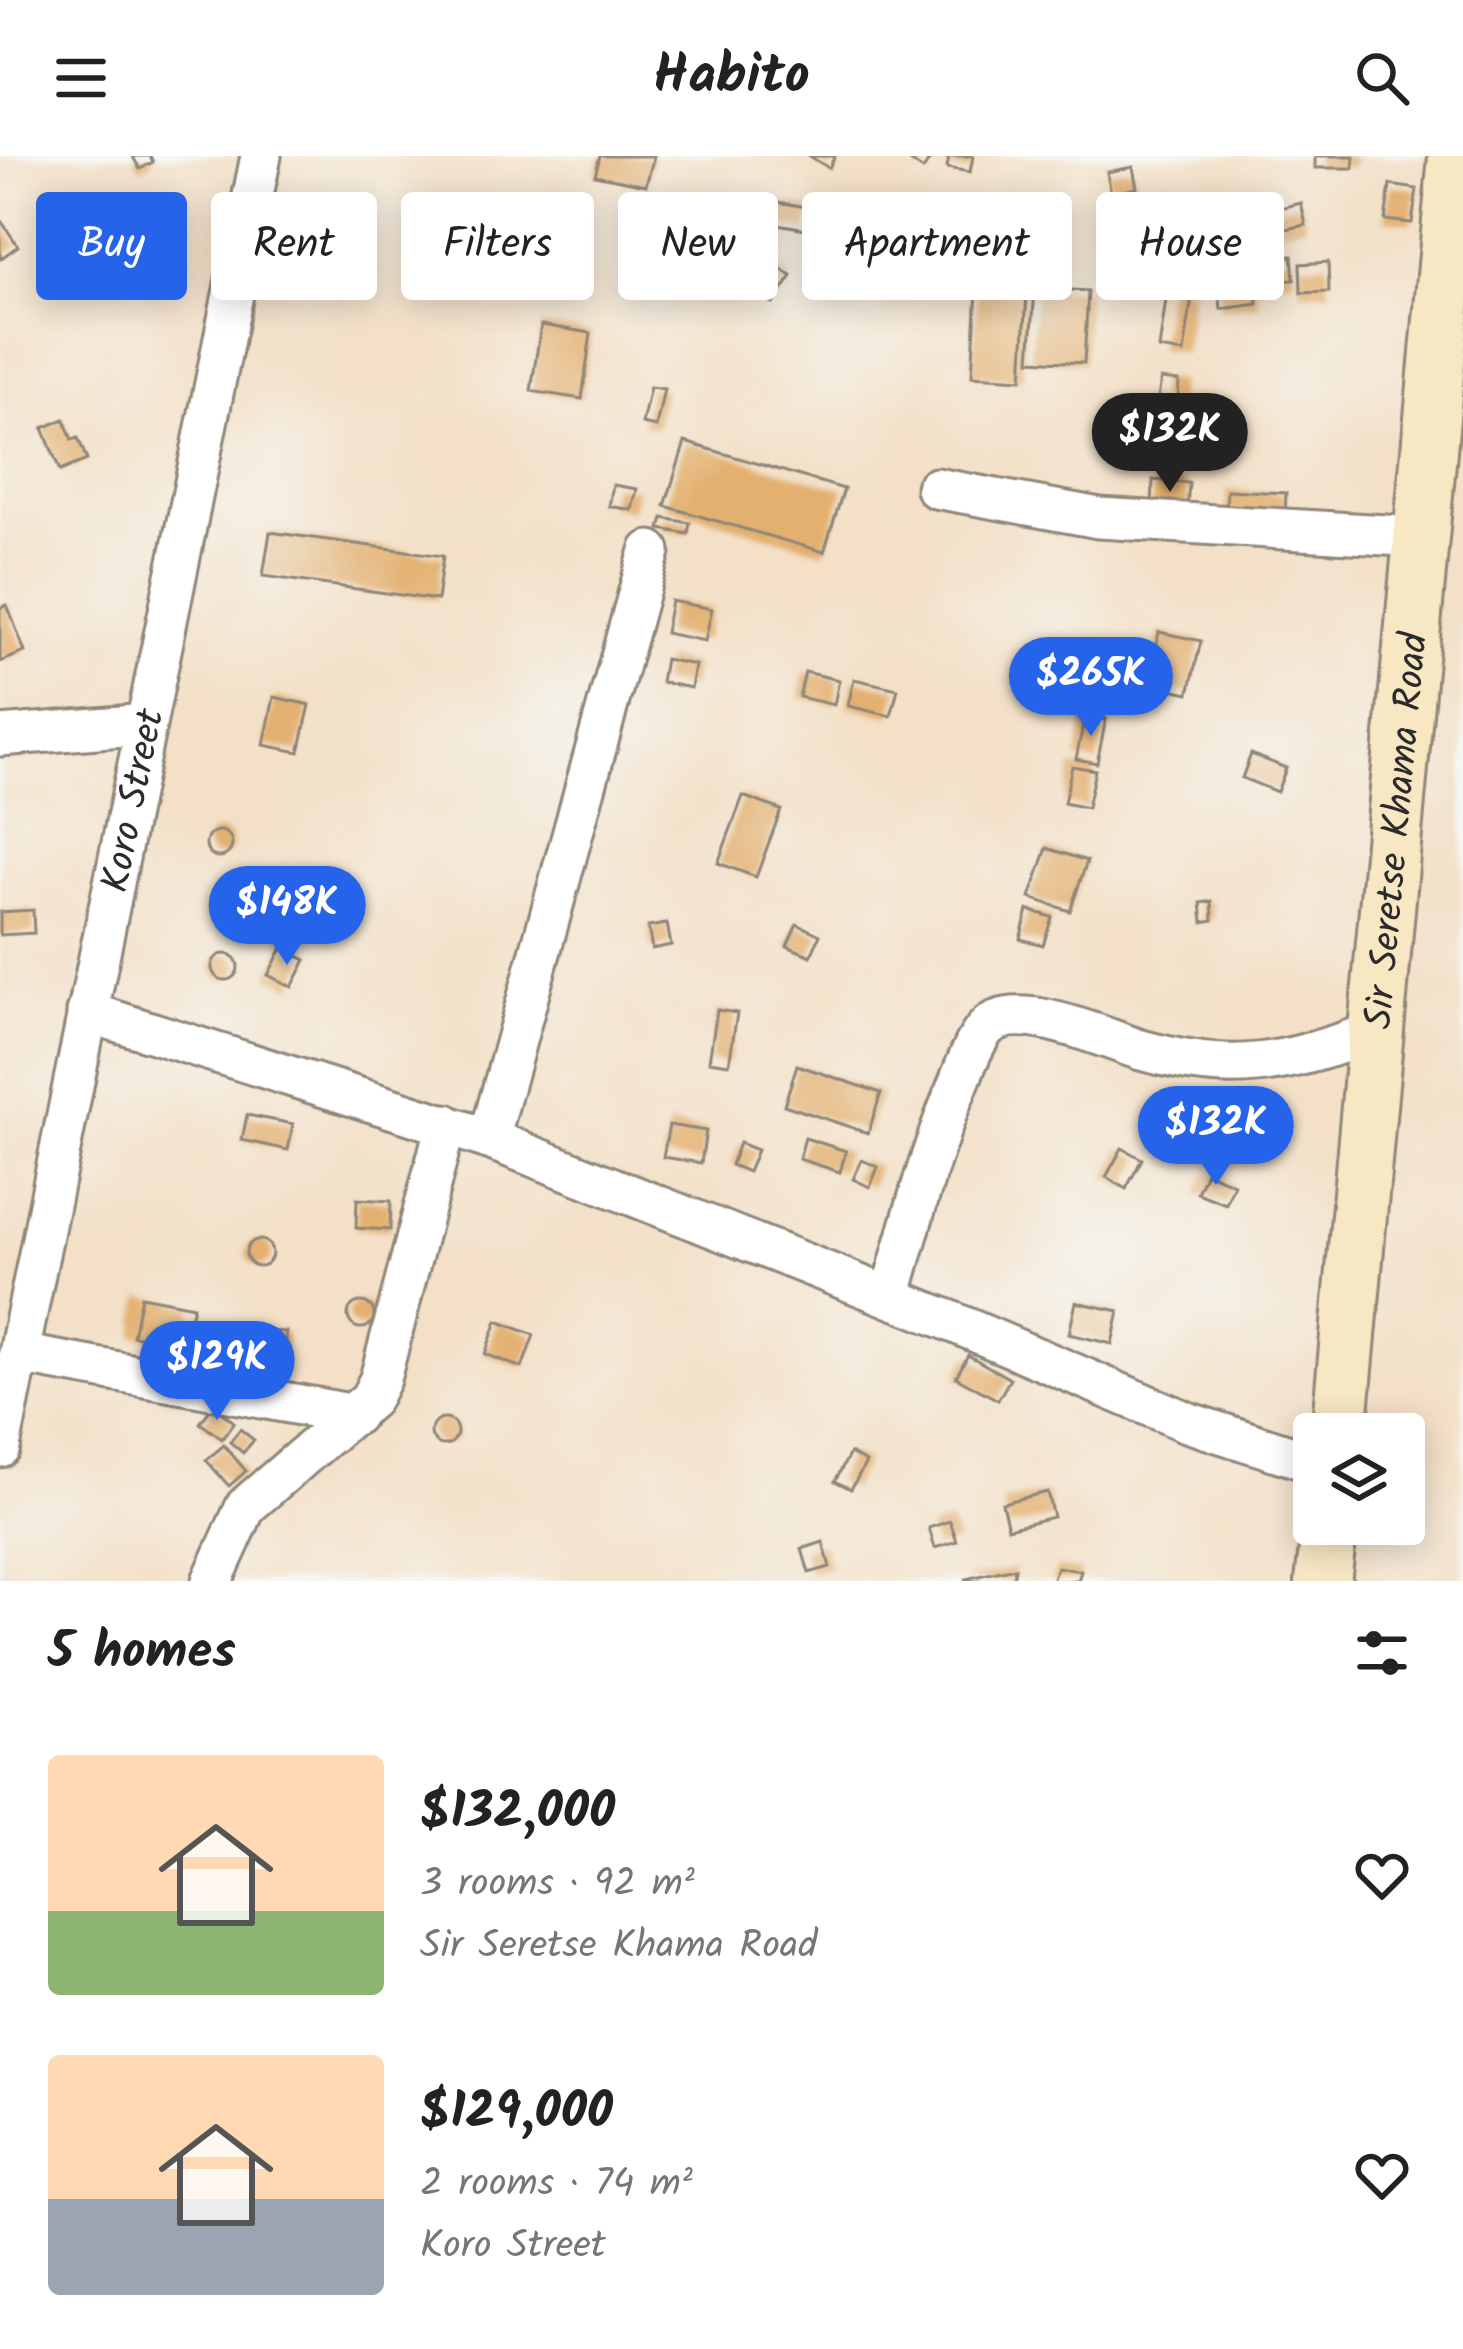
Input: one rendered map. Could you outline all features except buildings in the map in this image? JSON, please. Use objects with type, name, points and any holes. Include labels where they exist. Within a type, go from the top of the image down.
[{"type":"main road","name":"Sir Seretse Khama Road","points":[[1341,1413],[1456,156]]},
{"type":"main road","points":[[1323,1581],[1327,1545]]},
{"type":"street","name":"Koro Street","points":[[0,1447],[261,156]]},
{"type":"street","points":[[936,488],[1099,518],[1420,537]]},
{"type":"street","points":[[489,1139],[650,550]]},
{"type":"street","points":[[0,736],[146,724]]},
{"type":"street","points":[[87,1012],[489,1139],[1187,1422],[1293,1456]]},
{"type":"street","points":[[890,1298],[944,1120],[972,1050],[987,1026],[1007,1016],[1032,1016],[1142,1050],[1226,1067],[1264,1065],[1313,1054],[1374,1032]]},
{"type":"street","points":[[212,1581],[246,1506],[370,1399],[380,1379],[446,1124]]},
{"type":"street","points":[[20,1354],[355,1415]]}]
